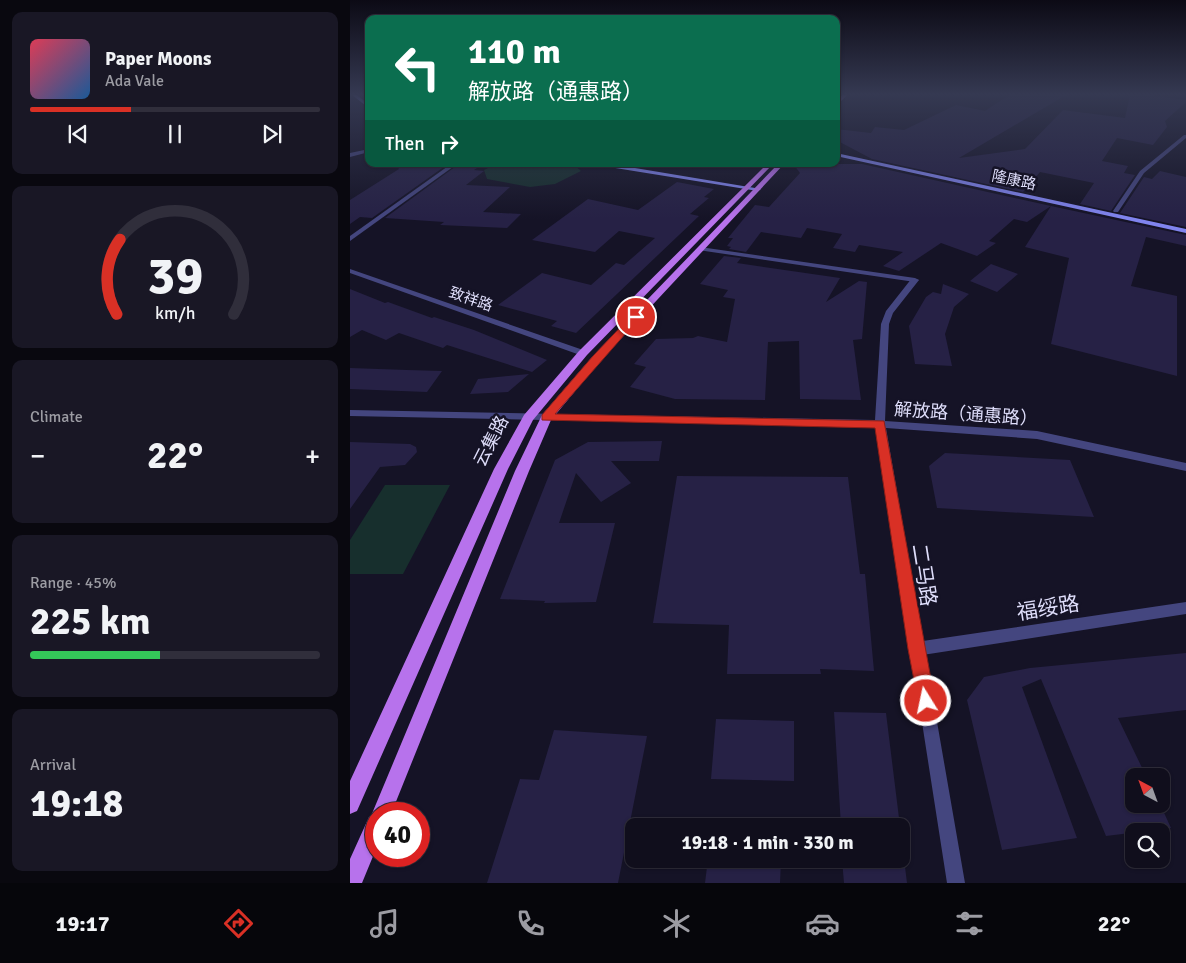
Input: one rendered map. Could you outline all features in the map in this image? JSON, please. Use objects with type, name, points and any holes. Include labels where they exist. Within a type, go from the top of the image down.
[{"type":"main road","name":"隆康路","points":[[840,153],[1186,226]]},
{"type":"main road","name":"隆康路","points":[[840,153],[1186,231]]},
{"type":"main road","points":[[624,167],[754,186]]},
{"type":"main road","points":[[645,167],[754,186]]},
{"type":"main road","name":"云集路","points":[[385,802],[522,471],[546,418],[597,358],[700,249],[768,167]]},
{"type":"main road","name":"云集路","points":[[350,804],[409,678],[501,469],[528,418],[583,353],[754,186],[777,167]]},
{"type":"main road","points":[[351,883],[365,850]]},
{"type":"street","points":[[1116,211],[1142,172],[1186,136]]},
{"type":"street","points":[[350,155],[365,151]]},
{"type":"street","points":[[350,240],[450,167]]},
{"type":"street","name":"二马路","points":[[700,249],[914,280],[889,313],[886,324],[880,424],[956,883]]},
{"type":"street","name":"致祥路","points":[[350,271],[583,353]]},
{"type":"street","name":"解放路（通惠路）","points":[[350,413],[880,424],[1037,435],[1186,467]]},
{"type":"street","name":"福绥路","points":[[916,649],[1186,608]]},
{"type":"green space","points":[[490,167],[576,167],[581,171],[555,184],[530,187],[487,179],[484,170]]},
{"type":"green space","points":[[385,485],[450,485],[403,574],[350,574],[350,540]]},
{"type":"building","points":[[840,136],[996,136],[959,158],[1025,149],[1037,136],[1160,136],[1153,145],[1117,138],[1102,161],[1128,166],[1124,173],[1135,175],[1111,211],[1080,204],[1094,183],[1040,172],[1023,192],[872,159],[840,142]]},
{"type":"building","points":[[840,164],[862,164],[1051,206],[1027,222],[1014,219],[989,241],[996,243],[977,256],[941,243],[899,271],[883,266],[903,252],[859,245],[855,252],[833,248],[842,234],[807,228],[801,238],[761,232],[746,252],[729,249],[731,247],[727,246],[733,238],[728,238],[755,205],[769,207],[800,173],[796,167],[840,167]]},
{"type":"building","points":[[397,167],[444,167],[372,218],[360,217],[350,224],[350,200],[399,169]]},
{"type":"building","points":[[455,167],[478,167],[474,170],[484,171],[466,185],[510,187],[483,212],[521,214],[507,228],[440,225],[444,222],[385,218]]},
{"type":"building","points":[[1160,171],[1186,177],[1186,227],[1120,213],[1144,177],[1152,179]]},
{"type":"building","points":[[677,182],[714,189],[704,197],[709,198],[690,214],[699,216],[576,333],[551,326],[557,321],[498,305],[542,273],[591,285],[616,263],[624,265],[655,238],[619,231],[595,252],[532,240],[588,199],[638,210]]},
{"type":"building","points":[[1051,206],[1186,235],[1186,246],[1146,237],[1131,286],[1177,296],[1177,376],[1051,344],[1069,258],[1025,247]]},
{"type":"building","points":[[724,256],[741,258],[737,263],[840,278],[826,302],[859,281],[867,282],[862,339],[853,340],[861,400],[800,399],[799,341],[768,342],[765,400],[675,399],[630,387],[646,367],[634,364],[656,339],[693,338],[698,336],[727,342],[735,299],[723,297],[728,290],[700,284]]},
{"type":"building","points":[[991,264],[1018,274],[997,292],[970,281]]},
{"type":"building","points":[[943,284],[969,294],[954,307],[945,334],[952,366],[915,364],[909,326],[926,297],[933,292],[941,294]]},
{"type":"building","points":[[350,289],[385,303],[388,302],[432,318],[434,317],[474,330],[547,360],[532,372],[447,345],[443,348],[399,333],[386,340],[362,330],[350,337]]},
{"type":"building","points":[[350,368],[442,371],[427,392],[350,389]]},
{"type":"building","points":[[529,374],[508,392],[470,394],[478,379]]},
{"type":"building","points":[[662,441],[659,461],[611,461],[631,483],[601,502],[576,473],[559,523],[615,523],[596,602],[544,603],[545,601],[500,599],[555,460],[588,442]]},
{"type":"building","points":[[350,442],[410,444],[416,447],[417,452],[405,465],[380,467],[350,509]]},
{"type":"building","points":[[945,453],[1070,460],[1094,517],[937,508],[929,466]]},
{"type":"building","points":[[677,476],[848,477],[860,574],[865,574],[874,671],[820,669],[821,674],[727,674],[729,625],[653,623]]},
{"type":"building","points":[[1186,653],[1186,710],[1118,718],[1142,768],[1125,768],[1125,813],[1164,813],[1169,823],[1125,823],[1125,834],[1106,836],[1041,679],[1022,687],[1077,838],[1002,850],[967,700],[984,677],[1030,668]]},
{"type":"building","points":[[834,712],[886,713],[899,818],[841,818]]},
{"type":"building","points":[[716,719],[794,721],[794,781],[711,779]]},
{"type":"building","points":[[554,730],[647,736],[631,818],[625,818],[625,848],[618,883],[487,883],[520,779],[539,780]]},
{"type":"building","points":[[707,868],[781,868],[780,883],[705,883]]},
{"type":"building","points":[[843,868],[905,868],[907,883],[844,883]]},
{"type":"route","points":[[636,317],[597,358],[546,418],[880,424],[926,701]]}]
